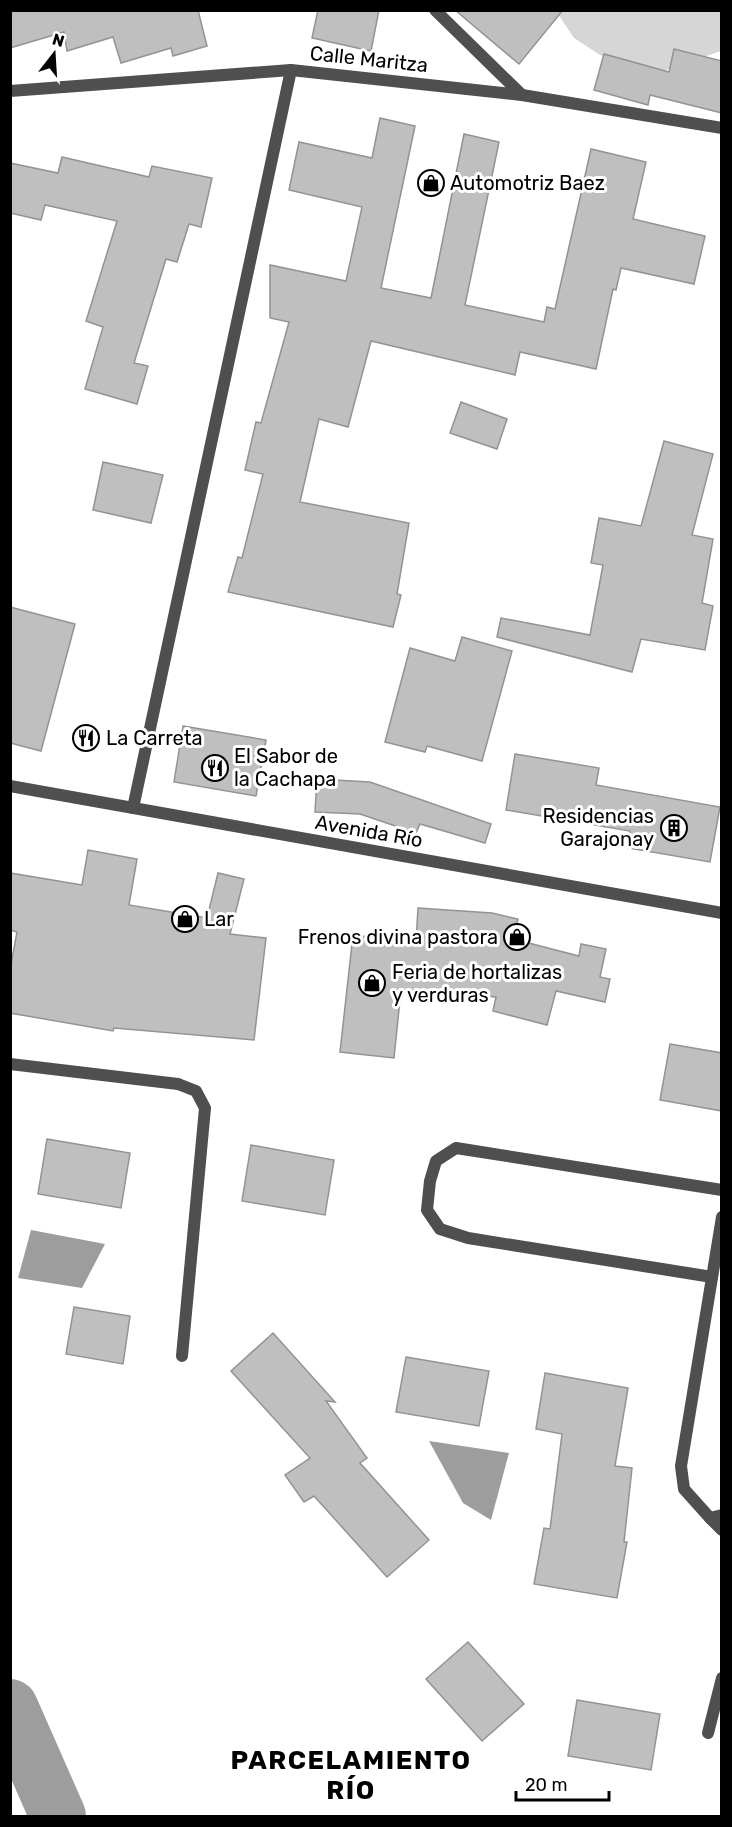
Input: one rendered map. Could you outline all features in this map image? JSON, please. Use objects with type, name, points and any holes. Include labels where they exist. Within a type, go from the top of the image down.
[{"type":"street","points":[[435,10],[522,95]]},
{"type":"street","points":[[133,808],[291,70]]},
{"type":"street","name":"Calle Maritza","points":[[10,92],[291,70],[522,95],[722,128]]},
{"type":"street","name":"Avenida Río","points":[[10,786],[722,913]]},
{"type":"street","points":[[10,1064],[178,1084],[196,1091],[205,1108],[182,1356]]},
{"type":"street","points":[[712,1276],[468,1238],[440,1229],[427,1210],[430,1181],[436,1161],[456,1148],[722,1190]]},
{"type":"street","points":[[722,1217],[681,1466],[684,1489],[716,1517],[722,1530]]},
{"type":"street","points":[[708,1733],[722,1678]]},
{"type":"shaded area","points":[[556,11],[721,11],[721,51],[654,74],[600,55],[574,38]]},
{"type":"shaded area","points":[[31,1230],[105,1244],[82,1288],[18,1278]]},
{"type":"shaded area","points":[[429,1441],[509,1453],[491,1520],[463,1503]]},
{"type":"building","points":[[10,10],[198,10],[207,46],[173,56],[171,48],[121,63],[113,37],[67,51],[64,32],[10,48]]},
{"type":"building","points":[[318,10],[379,10],[371,51],[312,38]]},
{"type":"building","points":[[455,10],[563,10],[519,64]]},
{"type":"building","points":[[674,49],[722,61],[722,113],[650,95],[648,105],[594,90],[604,54],[669,72]]},
{"type":"building","points":[[380,118],[415,126],[381,288],[431,298],[464,134],[499,142],[465,305],[544,322],[547,307],[555,309],[591,149],[646,162],[633,219],[705,236],[694,284],[621,268],[616,290],[613,289],[596,369],[520,352],[515,375],[371,341],[348,427],[319,419],[300,502],[409,523],[397,594],[401,595],[393,627],[228,592],[238,557],[242,558],[263,474],[245,470],[256,422],[261,423],[289,322],[270,318],[270,265],[346,281],[362,207],[289,190],[299,142],[372,158]]},
{"type":"building","points":[[62,157],[149,177],[152,166],[212,178],[201,227],[189,224],[177,262],[166,259],[134,363],[148,366],[137,404],[85,389],[103,327],[86,321],[117,221],[45,205],[41,220],[10,213],[10,163],[58,173]]},
{"type":"building","points":[[461,402],[507,419],[497,449],[450,433]]},
{"type":"building","points":[[664,441],[713,454],[692,535],[713,539],[702,603],[713,606],[705,650],[641,639],[632,672],[497,637],[501,618],[590,635],[603,565],[591,563],[599,518],[641,526]]},
{"type":"building","points":[[103,462],[163,475],[151,523],[93,510]]},
{"type":"building","points":[[10,607],[75,624],[41,751],[10,743]]},
{"type":"building","points":[[462,637],[512,651],[482,761],[427,746],[425,752],[385,742],[410,648],[455,661]]},
{"type":"building","points":[[183,726],[266,740],[256,796],[174,782]]},
{"type":"building","points":[[515,754],[599,768],[596,785],[720,807],[710,862],[628,848],[630,831],[506,810]]},
{"type":"building","points":[[317,779],[370,782],[491,824],[485,843],[420,824],[416,833],[360,814],[315,812]]},
{"type":"building","points":[[88,850],[137,859],[129,905],[207,918],[218,873],[244,879],[230,934],[266,938],[254,1040],[114,1028],[113,1031],[10,1013],[10,970],[17,932],[10,930],[10,873],[82,885]]},
{"type":"building","points":[[418,908],[492,913],[518,919],[513,939],[579,956],[581,944],[606,949],[600,977],[610,979],[605,1002],[556,991],[547,1025],[493,1011],[496,997],[401,990],[394,1058],[340,1052],[353,935],[416,942]]},
{"type":"building","points":[[670,1044],[722,1053],[722,1111],[660,1100]]},
{"type":"building","points":[[47,1139],[130,1153],[121,1208],[38,1194]]},
{"type":"building","points":[[251,1145],[334,1160],[325,1215],[242,1201]]},
{"type":"building","points":[[74,1307],[130,1316],[123,1364],[66,1354]]},
{"type":"building","points":[[273,1333],[335,1402],[326,1401],[367,1458],[360,1463],[429,1540],[387,1577],[314,1496],[304,1502],[285,1475],[310,1458],[231,1371]]},
{"type":"building","points":[[406,1357],[489,1371],[479,1426],[396,1412]]},
{"type":"building","points":[[545,1373],[628,1388],[615,1466],[632,1468],[624,1542],[627,1542],[617,1598],[534,1584],[544,1528],[550,1529],[562,1434],[536,1429]]},
{"type":"building","points":[[468,1642],[524,1704],[482,1741],[426,1679]]},
{"type":"building","points":[[577,1700],[660,1714],[651,1770],[568,1756]]},
{"type":"waterway","points":[[10,1707],[58,1816]]},
{"type":"place","name":"Automotriz Baez","points":[[431,183]]},
{"type":"place","name":"La Carreta","points":[[86,738]]},
{"type":"place","name":"El Sabor de la Cachapa","points":[[215,768]]},
{"type":"place","name":"Residencias Garajonay","points":[[674,828]]},
{"type":"place","name":"Lar","points":[[185,919]]},
{"type":"place","name":"Frenos divina pastora","points":[[517,937]]},
{"type":"place","name":"Feria de hortalizas y verduras","points":[[372,983]]},
{"type":"district","name":"PARCELAMIENTO RÍO","points":[[351,1774]]}]
